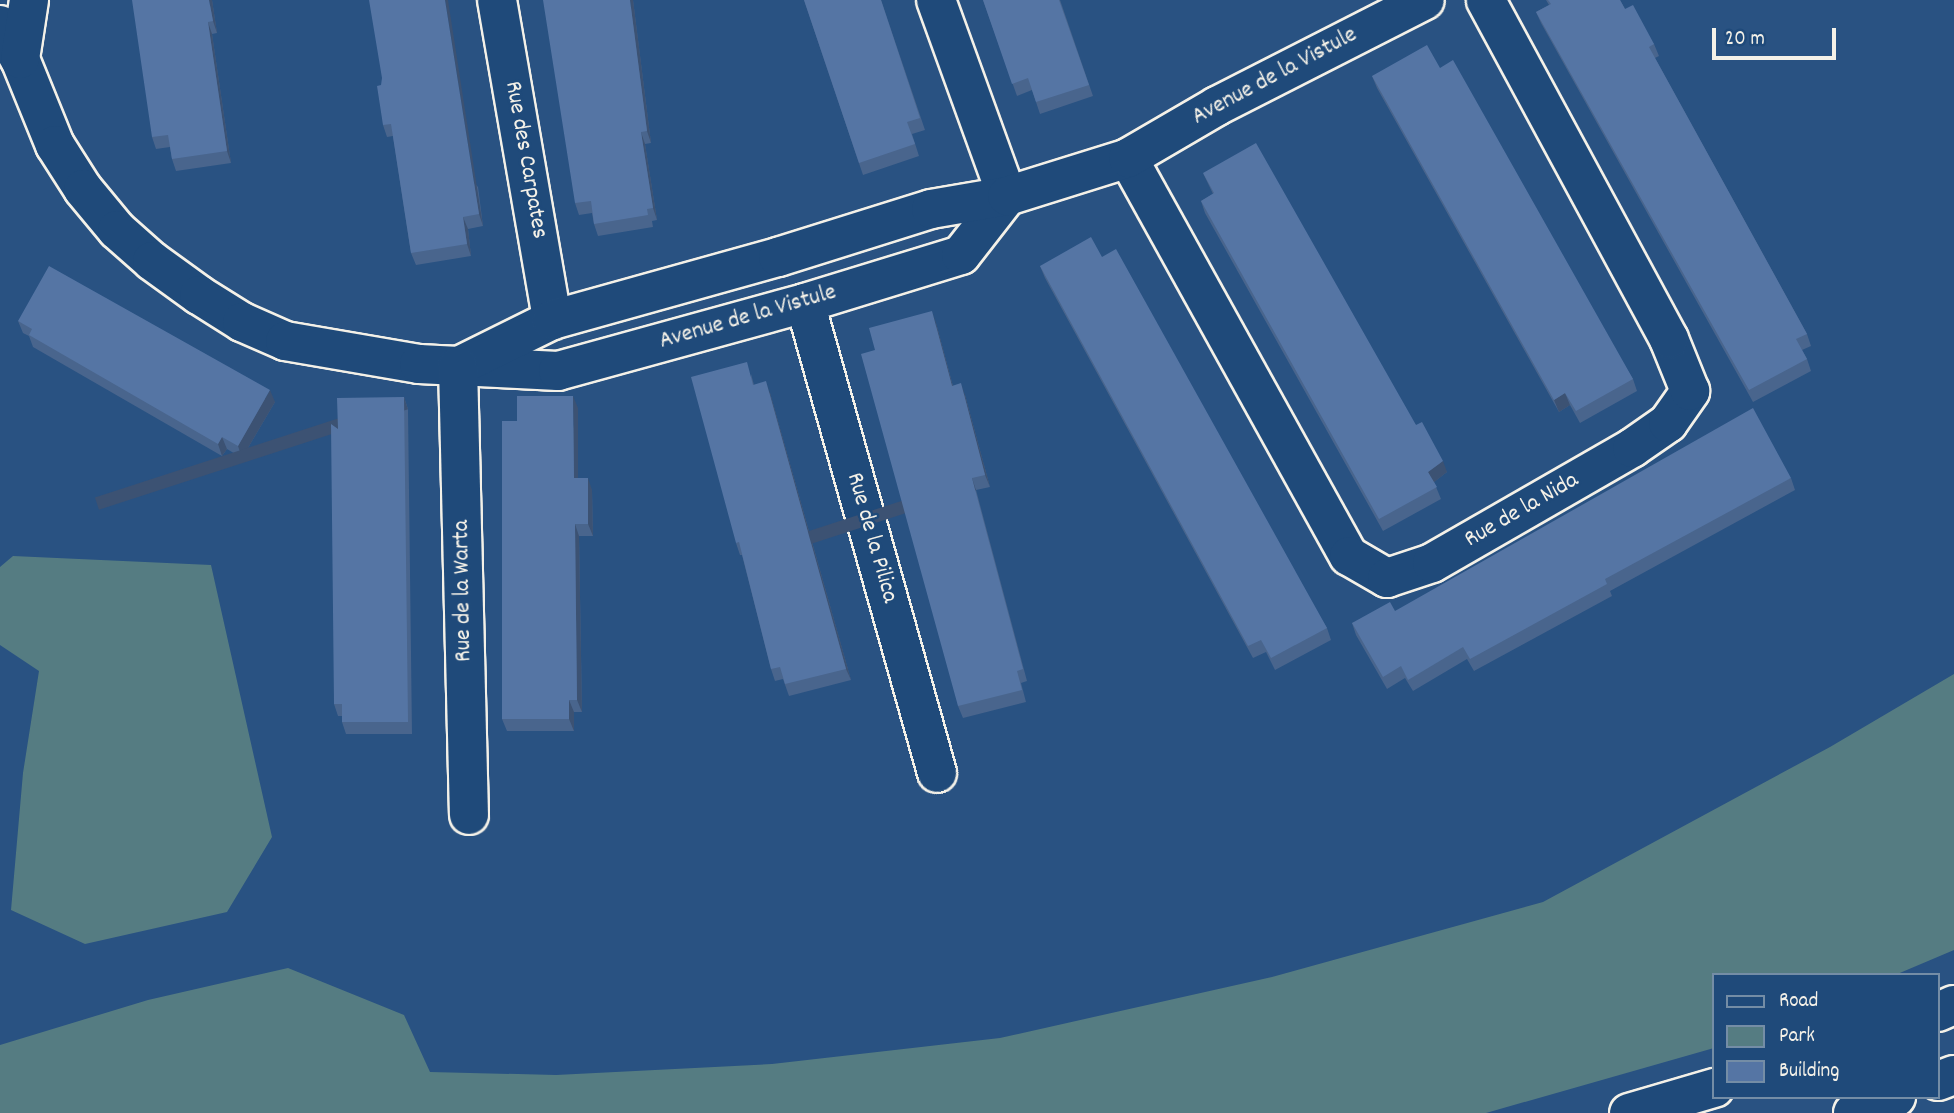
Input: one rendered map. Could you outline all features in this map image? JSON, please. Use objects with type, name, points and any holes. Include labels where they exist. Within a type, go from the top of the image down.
[{"type":"main road","points":[[20,59],[29,0]]},
{"type":"main road","name":"Rue des Carpates","points":[[497,0],[552,320]]},
{"type":"main road","points":[[936,0],[1007,196]]},
{"type":"main road","name":"Avenue de la Vistule","points":[[458,366],[552,320],[778,257],[932,209],[1007,196],[1128,158],[1217,106],[1423,0]]},
{"type":"main road","name":"Rue de la Nida","points":[[1128,158],[1349,556],[1387,578],[1432,563],[1632,448],[1668,423],[1690,391],[1669,339],[1486,0]]},
{"type":"main road","name":"Avenue de la Vistule","points":[[0,24],[20,59],[55,145],[83,189],[117,230],[152,261],[242,322],[285,341],[419,364],[558,370],[806,303],[961,255],[1007,196]]},
{"type":"main road","name":"Rue de la Pilica","points":[[806,303],[937,773]]},
{"type":"main road","name":"Rue de la Warta","points":[[458,366],[469,815]]},
{"type":"main road","points":[[1629,1113],[1713,1088]]},
{"type":"main road","points":[[1853,1113],[1891,1099]]},
{"type":"green space","points":[[13,556],[211,565],[272,837],[227,912],[85,944],[11,910],[23,773],[39,671],[0,645],[0,567]]},
{"type":"green space","points":[[1954,674],[1954,950],[1900,973],[1713,973],[1713,1048],[1486,1113],[0,1113],[0,1045],[148,1000],[288,968],[404,1015],[430,1072],[556,1075],[772,1064],[1000,1038],[1272,977],[1543,902],[1830,747]]},
{"type":"building","points":[[132,0],[209,0],[213,21],[208,22],[227,151],[172,159],[168,135],[152,137]]},
{"type":"building","points":[[369,0],[445,0],[479,214],[463,217],[467,244],[411,253],[391,124],[383,125],[377,86],[381,85],[382,78]]},
{"type":"building","points":[[543,0],[630,0],[647,131],[641,132],[653,208],[647,209],[648,215],[594,224],[591,201],[575,203]]},
{"type":"building","points":[[804,0],[881,0],[920,118],[907,122],[915,144],[859,163]]},
{"type":"building","points":[[983,0],[1059,0],[1089,85],[1036,102],[1028,78],[1012,84]]},
{"type":"building","points":[[1548,0],[1620,0],[1625,9],[1633,5],[1654,44],[1649,47],[1807,334],[1796,339],[1807,359],[1749,390],[1536,12],[1551,4]]},
{"type":"building","points":[[1427,45],[1440,68],[1453,60],[1633,379],[1576,411],[1565,393],[1554,400],[1372,76]]},
{"type":"building","points":[[1256,143],[1416,425],[1422,422],[1443,461],[1428,472],[1437,487],[1379,519],[1201,201],[1214,193],[1203,173]]},
{"type":"building","points":[[1091,237],[1102,257],[1116,249],[1327,628],[1271,658],[1261,640],[1248,646],[1040,266]]},
{"type":"building","points":[[49,266],[270,390],[238,446],[222,437],[218,444],[29,335],[32,329],[18,321]]},
{"type":"building","points":[[932,311],[952,386],[961,383],[985,475],[972,478],[1023,669],[1017,671],[1022,690],[958,706],[861,354],[875,350],[869,328]]},
{"type":"building","points":[[747,362],[753,385],[766,381],[846,669],[785,684],[780,667],[771,669],[739,542],[736,543],[691,377]]},
{"type":"building","points":[[517,396],[573,396],[574,478],[588,478],[588,524],[575,524],[577,700],[569,700],[569,719],[502,719],[502,421],[517,421]]},
{"type":"building","points":[[404,397],[408,722],[342,722],[342,704],[334,704],[331,424],[338,429],[337,398]]},
{"type":"building","points":[[1753,408],[1791,478],[1605,579],[1607,584],[1470,659],[1463,647],[1408,680],[1401,666],[1383,677],[1352,623],[1390,602],[1395,611]]}]
